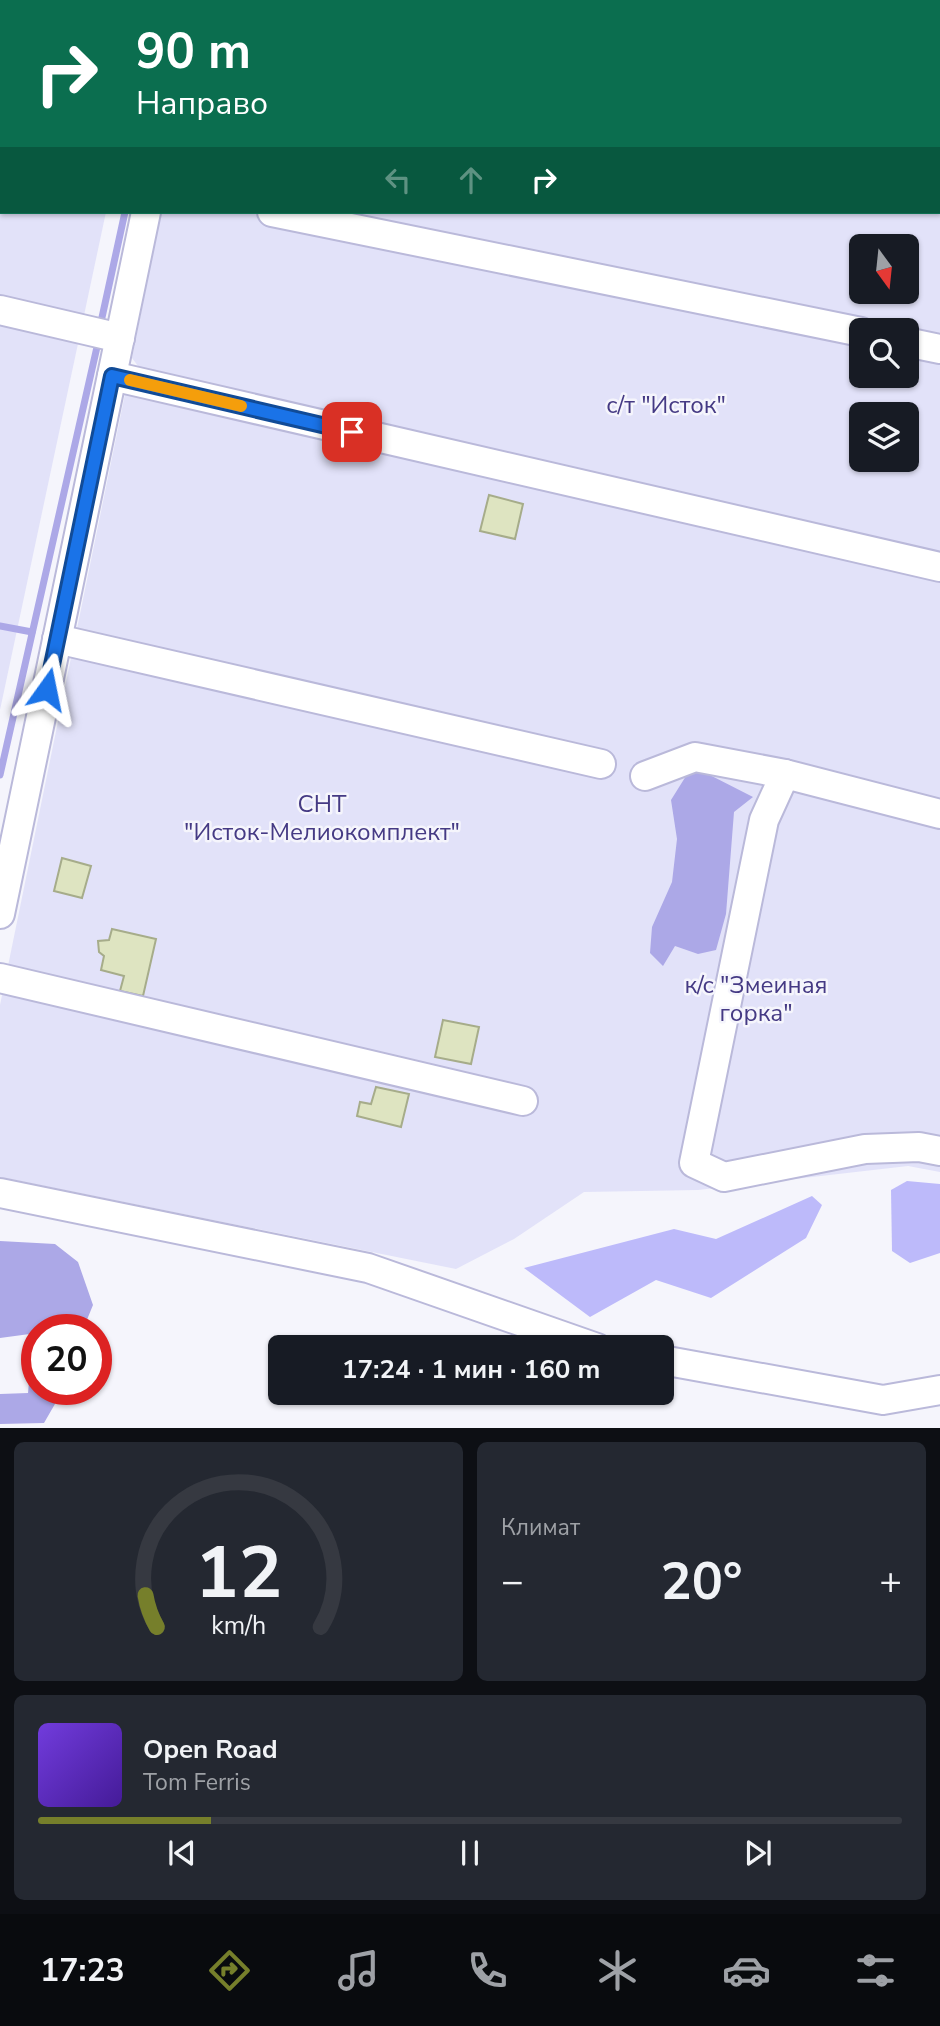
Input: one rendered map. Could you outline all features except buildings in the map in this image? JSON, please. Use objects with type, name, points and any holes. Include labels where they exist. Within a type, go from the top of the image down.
[{"type":"lane","points":[[0,914],[146,214]]},
{"type":"lane","points":[[282,214],[849,330]]},
{"type":"lane","points":[[0,310],[120,338]]},
{"type":"lane","points":[[919,345],[940,349]]},
{"type":"lane","points":[[112,376],[940,567]]},
{"type":"lane","points":[[57,639],[601,764]]},
{"type":"lane","points":[[645,776],[695,757],[785,774],[940,814]]},
{"type":"lane","points":[[785,774],[764,820],[694,1163],[724,1177],[865,1149],[919,1147],[940,1151]]},
{"type":"lane","points":[[0,978],[523,1101]]},
{"type":"lane","points":[[0,1193],[368,1268],[560,1335]]},
{"type":"lane","points":[[674,1362],[883,1400],[940,1390]]},
{"type":"green space","points":[[0,214],[106,214],[0,710]]},
{"type":"green space","points":[[161,214],[940,214],[940,1172],[908,1166],[698,1190],[584,1192],[514,1239],[456,1269],[0,1177],[0,1005],[125,394],[136,390],[141,370],[132,358]]},
{"type":"shaded area","points":[[700,770],[753,797],[734,812],[726,914],[716,950],[698,954],[675,946],[663,966],[650,953],[652,927],[672,882],[677,839],[671,800],[686,776]]},
{"type":"shaded area","points":[[907,1181],[940,1184],[940,1253],[910,1263],[892,1251],[891,1190]]},
{"type":"shaded area","points":[[812,1196],[822,1205],[806,1238],[711,1298],[656,1280],[590,1317],[524,1268],[674,1229],[716,1239]]},
{"type":"shaded area","points":[[0,1241],[55,1244],[78,1262],[93,1305],[89,1314],[21,1314],[21,1335],[0,1338]]},
{"type":"shaded area","points":[[21,1393],[21,1405],[54,1405],[44,1423],[0,1424],[0,1394]]},
{"type":"waterway","points":[[101,322],[125,214]]},
{"type":"waterway","points":[[0,775],[97,347]]},
{"type":"waterway","points":[[0,626],[32,632]]},
{"type":"slow traffic","points":[[130,380],[241,406]]},
{"type":"route","points":[[47,689],[112,376],[352,432]]},
{"type":"park label","name":"с/т \"Исток\"","points":[[666,405]]},
{"type":"park label","name":"СНТ \"Исток-Мелиокомплект\"","points":[[322,818]]},
{"type":"park label","name":"к/с \"Змеиная горка\"","points":[[756,999]]}]
